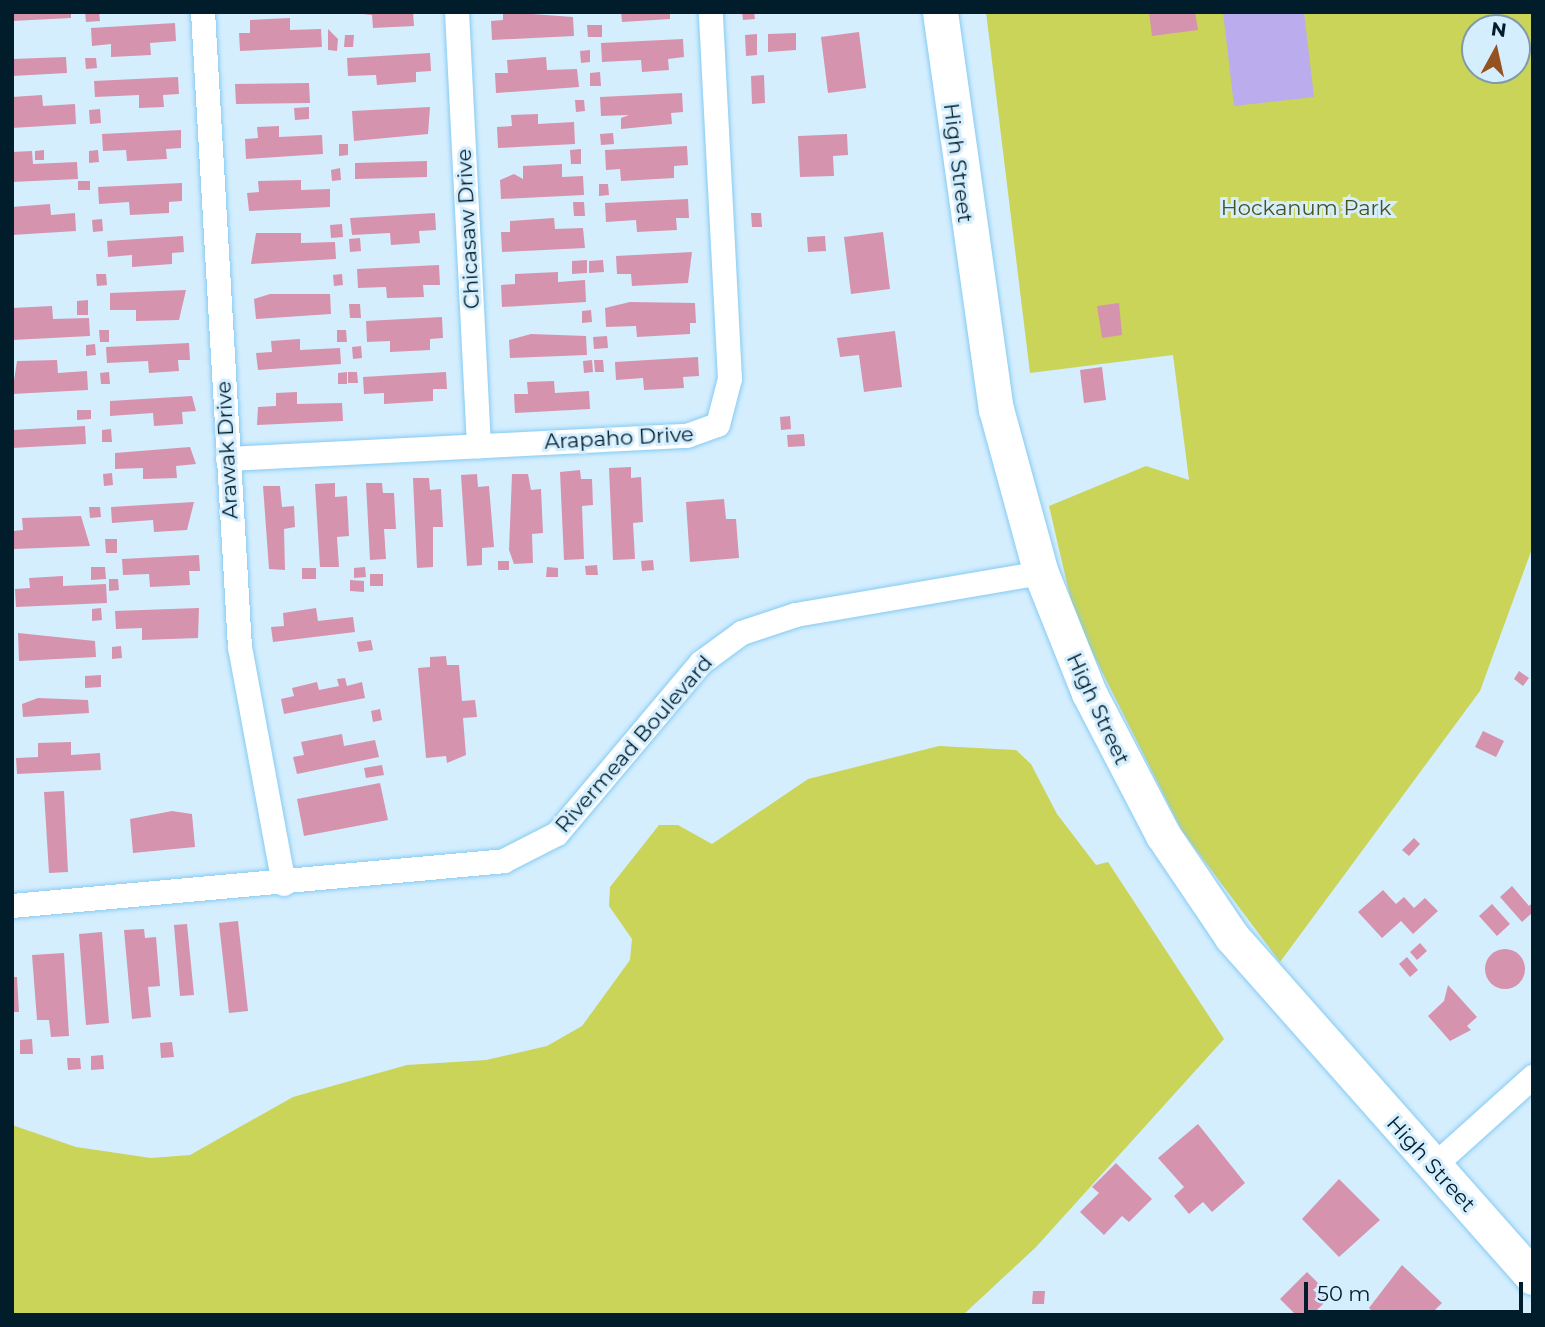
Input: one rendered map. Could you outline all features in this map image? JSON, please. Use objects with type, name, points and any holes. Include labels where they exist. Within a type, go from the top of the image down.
[{"type":"main road","name":"High Street","points":[[940,12],[983,340],[1041,573],[1111,741],[1190,877],[1283,1001],[1533,1277]]},
{"type":"street","name":"Arawak Drive","points":[[203,12],[241,660],[284,884]]},
{"type":"street","name":"Chicasaw Drive","points":[[457,12],[479,446]]},
{"type":"street","name":"Arapaho Drive","points":[[228,458],[698,435],[723,419],[730,379],[710,12]]},
{"type":"street","name":"Rivermead Boulevard","points":[[12,906],[480,866],[527,852],[566,825],[701,663],[742,633],[796,615],[1041,573]]},
{"type":"street","points":[[1433,1167],[1533,1077]]},
{"type":"green space","name":"Hockanum Park","points":[[986,12],[1533,12],[1533,546],[1480,691],[1280,962],[1182,831],[1075,618],[1049,506],[1146,466],[1189,480],[1173,355],[1030,373]]},
{"type":"green space","points":[[939,746],[1016,750],[1031,764],[1057,814],[1096,865],[1108,862],[1224,1039],[1036,1247],[963,1315],[12,1315],[12,1125],[76,1147],[151,1158],[190,1155],[293,1097],[407,1065],[486,1060],[547,1046],[582,1026],[630,960],[632,939],[609,906],[610,887],[659,825],[678,825],[712,844],[808,779]]},
{"type":"shaded area","points":[[1223,12],[1304,12],[1314,97],[1234,106]]},
{"type":"building","points":[[12,12],[71,12],[71,18],[12,21]]},
{"type":"building","points":[[85,12],[99,12],[100,21],[86,22]]},
{"type":"building","points":[[344,12],[413,12],[414,26],[373,28],[372,15]]},
{"type":"building","points":[[503,12],[573,17],[574,36],[492,40],[491,21],[503,20]]},
{"type":"building","points":[[621,12],[670,12],[670,19],[622,22]]},
{"type":"building","points":[[742,12],[754,12],[755,19],[743,20]]},
{"type":"building","points":[[1149,12],[1195,12],[1198,30],[1152,36]]},
{"type":"building","points":[[290,18],[290,30],[321,29],[322,47],[240,51],[239,33],[250,33],[250,20]]},
{"type":"building","points":[[175,23],[176,41],[150,43],[151,55],[111,57],[111,44],[92,46],[91,28]]},
{"type":"building","points":[[587,25],[602,25],[602,37],[588,37]]},
{"type":"building","points":[[328,29],[338,39],[337,51],[328,50]]},
{"type":"building","points":[[859,32],[866,88],[828,93],[821,37]]},
{"type":"building","points":[[796,33],[796,50],[768,52],[768,34]]},
{"type":"building","points":[[757,34],[757,55],[746,56],[745,35]]},
{"type":"building","points":[[345,35],[354,35],[353,47],[344,47]]},
{"type":"building","points":[[683,39],[684,57],[668,59],[669,70],[642,72],[641,60],[602,62],[601,43]]},
{"type":"building","points":[[590,50],[590,62],[581,63],[580,51]]},
{"type":"building","points":[[430,53],[431,71],[416,72],[416,82],[377,85],[376,75],[348,76],[347,58]]},
{"type":"building","points":[[66,57],[67,73],[12,76],[12,59]]},
{"type":"building","points":[[546,57],[547,70],[577,69],[579,87],[496,93],[495,73],[508,73],[507,60]]},
{"type":"building","points":[[85,58],[96,58],[97,68],[86,69]]},
{"type":"building","points":[[600,72],[601,86],[590,86],[590,73]]},
{"type":"building","points":[[764,75],[765,103],[752,104],[751,76]]},
{"type":"building","points":[[178,77],[179,94],[163,95],[164,107],[139,108],[139,95],[95,97],[94,81]]},
{"type":"building","points":[[309,83],[310,103],[236,104],[235,84]]},
{"type":"building","points":[[682,93],[683,112],[671,113],[672,124],[621,129],[621,118],[629,115],[601,116],[600,97]]},
{"type":"building","points":[[42,95],[43,106],[75,104],[76,124],[12,128],[12,97]]},
{"type":"building","points":[[575,100],[584,100],[585,111],[576,112]]},
{"type":"building","points":[[309,107],[309,119],[295,120],[294,108]]},
{"type":"building","points":[[430,107],[428,134],[354,141],[352,111]]},
{"type":"building","points":[[100,109],[101,123],[90,124],[89,110]]},
{"type":"building","points":[[538,114],[538,124],[574,122],[575,144],[498,148],[497,127],[512,126],[511,115]]},
{"type":"building","points":[[279,126],[279,137],[322,135],[323,154],[246,159],[245,139],[258,138],[257,127]]},
{"type":"building","points":[[181,130],[181,148],[166,149],[167,159],[127,161],[126,150],[103,151],[102,134]]},
{"type":"building","points":[[613,133],[614,144],[601,145],[600,134]]},
{"type":"building","points":[[847,134],[848,155],[833,156],[834,176],[800,177],[798,136]]},
{"type":"building","points":[[339,144],[348,144],[348,155],[339,156]]},
{"type":"building","points":[[687,146],[688,165],[674,166],[674,178],[621,181],[620,169],[606,170],[605,150]]},
{"type":"building","points":[[581,149],[581,164],[571,164],[570,150]]},
{"type":"building","points":[[44,150],[44,160],[35,160],[35,151]]},
{"type":"building","points":[[98,150],[99,162],[89,163],[89,151]]},
{"type":"building","points":[[32,151],[33,164],[77,162],[78,179],[12,182],[12,152]]},
{"type":"building","points":[[427,161],[427,177],[355,179],[355,163]]},
{"type":"building","points":[[562,164],[562,177],[583,176],[584,195],[501,199],[500,180],[514,174],[523,179],[523,166]]},
{"type":"building","points":[[340,168],[341,180],[332,181],[331,170]]},
{"type":"building","points":[[301,180],[301,190],[330,189],[330,207],[249,211],[247,193],[259,192],[258,181]]},
{"type":"building","points":[[78,181],[90,181],[90,190],[78,190]]},
{"type":"building","points":[[182,183],[182,201],[169,202],[169,213],[130,215],[129,202],[99,204],[98,187]]},
{"type":"building","points":[[599,184],[608,184],[609,195],[599,196]]},
{"type":"building","points":[[688,199],[689,218],[676,218],[677,230],[637,232],[636,220],[606,222],[605,203]]},
{"type":"building","points":[[573,202],[584,202],[585,216],[574,216]]},
{"type":"building","points":[[50,204],[51,215],[75,213],[76,231],[12,235],[12,207]]},
{"type":"building","points":[[435,213],[436,230],[419,231],[420,243],[391,245],[390,233],[352,235],[350,218]]},
{"type":"building","points":[[751,213],[761,213],[762,227],[752,227]]},
{"type":"building","points":[[554,218],[555,229],[583,228],[585,248],[502,252],[501,232],[510,232],[510,221]]},
{"type":"building","points":[[102,219],[103,231],[93,232],[92,220]]},
{"type":"building","points":[[342,224],[343,237],[331,238],[330,225]]},
{"type":"building","points":[[883,232],[890,289],[851,294],[844,237]]},
{"type":"building","points":[[256,233],[301,233],[301,243],[335,242],[336,259],[251,264]]},
{"type":"building","points":[[183,236],[184,252],[172,253],[172,264],[132,267],[132,255],[108,257],[107,241]]},
{"type":"building","points":[[825,236],[826,251],[808,252],[807,237]]},
{"type":"building","points":[[360,238],[361,251],[350,252],[349,239]]},
{"type":"building","points":[[692,252],[688,283],[632,286],[631,274],[617,274],[616,256]]},
{"type":"building","points":[[587,260],[587,273],[572,274],[572,261]]},
{"type":"building","points":[[603,260],[604,272],[589,273],[589,261]]},
{"type":"building","points":[[439,265],[440,285],[423,285],[424,297],[387,298],[386,287],[358,288],[357,269]]},
{"type":"building","points":[[558,272],[558,282],[585,280],[586,302],[502,307],[501,285],[515,284],[515,274]]},
{"type":"building","points":[[96,274],[106,274],[107,285],[97,286]]},
{"type":"building","points":[[342,274],[343,285],[334,286],[333,275]]},
{"type":"building","points":[[186,290],[179,320],[136,321],[136,310],[110,310],[110,293]]},
{"type":"building","points":[[270,294],[330,294],[331,314],[256,319],[254,299]]},
{"type":"building","points":[[88,300],[88,315],[77,315],[77,301]]},
{"type":"building","points":[[630,302],[695,303],[696,323],[690,323],[690,334],[637,337],[636,326],[606,327],[605,308]]},
{"type":"building","points":[[1119,303],[1122,335],[1102,338],[1097,306]]},
{"type":"building","points":[[349,304],[360,304],[361,318],[350,318]]},
{"type":"building","points":[[52,306],[53,319],[89,318],[90,336],[12,340],[12,308]]},
{"type":"building","points":[[591,310],[592,322],[582,323],[582,311]]},
{"type":"building","points":[[442,317],[443,338],[430,339],[430,350],[390,352],[390,341],[367,342],[366,321]]},
{"type":"building","points":[[99,330],[109,330],[109,342],[100,342]]},
{"type":"building","points":[[337,330],[346,330],[347,342],[337,342]]},
{"type":"building","points":[[895,331],[902,387],[864,392],[859,355],[840,357],[837,338]]},
{"type":"building","points":[[531,334],[586,336],[587,355],[510,358],[509,340]]},
{"type":"building","points":[[607,336],[608,348],[594,349],[593,337]]},
{"type":"building","points":[[300,339],[300,350],[340,348],[341,364],[258,370],[256,353],[272,352],[271,341]]},
{"type":"building","points":[[189,343],[190,360],[178,360],[179,371],[149,373],[148,361],[107,363],[106,347]]},
{"type":"building","points":[[95,344],[96,355],[86,356],[86,345]]},
{"type":"building","points":[[361,346],[362,358],[353,359],[352,347]]},
{"type":"building","points":[[698,357],[699,376],[683,377],[684,388],[644,390],[643,378],[616,380],[615,362]]},
{"type":"building","points":[[57,360],[58,373],[87,371],[88,390],[12,394],[17,361]]},
{"type":"building","points":[[592,360],[593,372],[584,373],[583,361]]},
{"type":"building","points":[[594,360],[603,360],[604,372],[595,372]]},
{"type":"building","points":[[1102,367],[1106,400],[1084,403],[1080,370]]},
{"type":"building","points":[[109,372],[110,384],[101,384],[100,373]]},
{"type":"building","points":[[347,372],[347,384],[338,384],[338,373]]},
{"type":"building","points":[[348,372],[357,372],[358,383],[348,383]]},
{"type":"building","points":[[446,372],[447,389],[433,389],[433,401],[384,404],[384,393],[364,394],[363,377]]},
{"type":"building","points":[[554,381],[555,393],[589,391],[590,409],[515,413],[514,394],[528,394],[527,382]]},
{"type":"building","points":[[297,392],[297,404],[342,403],[343,421],[257,425],[258,407],[276,406],[276,393]]},
{"type":"building","points":[[192,396],[196,411],[182,412],[183,424],[154,426],[153,413],[110,416],[110,401]]},
{"type":"building","points":[[77,410],[91,410],[91,419],[77,420]]},
{"type":"building","points":[[790,416],[791,429],[781,430],[780,417]]},
{"type":"building","points":[[85,426],[86,444],[12,448],[12,430]]},
{"type":"building","points":[[111,429],[112,442],[102,442],[102,430]]},
{"type":"building","points":[[804,434],[805,446],[788,447],[787,435]]},
{"type":"building","points":[[190,447],[196,464],[176,466],[177,478],[143,479],[143,468],[115,469],[115,453]]},
{"type":"building","points":[[631,467],[631,478],[641,477],[643,522],[633,523],[635,559],[613,560],[609,468]]},
{"type":"building","points":[[580,470],[581,479],[592,479],[593,505],[582,506],[584,559],[564,560],[560,472]]},
{"type":"building","points":[[112,473],[113,485],[104,486],[103,474]]},
{"type":"building","points":[[477,474],[478,487],[489,486],[494,547],[482,548],[482,565],[467,566],[461,475]]},
{"type":"building","points":[[512,474],[528,474],[531,490],[541,489],[543,533],[532,534],[533,563],[514,564],[509,550]]},
{"type":"building","points":[[413,478],[429,478],[430,490],[441,489],[443,527],[433,527],[433,567],[417,568]]},
{"type":"building","points":[[335,483],[335,497],[347,496],[349,536],[337,537],[339,567],[320,567],[315,484]]},
{"type":"building","points":[[366,483],[382,483],[383,493],[394,493],[396,529],[384,529],[386,559],[370,560]]},
{"type":"building","points":[[263,486],[280,486],[282,507],[294,506],[295,527],[284,529],[285,570],[269,569]]},
{"type":"building","points":[[724,499],[726,519],[736,519],[739,558],[690,562],[686,502]]},
{"type":"building","points":[[194,502],[187,530],[154,532],[153,520],[112,523],[111,507]]},
{"type":"building","points":[[89,507],[100,507],[101,517],[90,518]]},
{"type":"building","points":[[81,516],[90,546],[14,549],[13,531],[23,530],[22,518]]},
{"type":"building","points":[[105,539],[117,539],[117,553],[106,553]]},
{"type":"building","points":[[199,555],[200,571],[189,571],[190,585],[150,587],[149,574],[123,575],[122,559]]},
{"type":"building","points":[[653,560],[654,570],[642,571],[641,561]]},
{"type":"building","points":[[498,561],[509,561],[509,570],[498,570]]},
{"type":"building","points":[[597,565],[598,575],[586,575],[585,566]]},
{"type":"building","points":[[91,567],[105,567],[106,579],[91,580]]},
{"type":"building","points":[[365,567],[366,577],[354,578],[354,568]]},
{"type":"building","points":[[547,567],[558,568],[558,577],[546,577]]},
{"type":"building","points":[[302,568],[316,568],[316,579],[302,579]]},
{"type":"building","points":[[370,574],[383,574],[383,586],[370,586]]},
{"type":"building","points":[[63,576],[63,586],[106,584],[107,603],[16,607],[15,589],[30,588],[29,578]]},
{"type":"building","points":[[109,579],[118,579],[119,590],[109,591]]},
{"type":"building","points":[[350,580],[364,581],[364,592],[350,591]]},
{"type":"building","points":[[101,608],[102,620],[92,621],[92,609]]},
{"type":"building","points":[[199,608],[198,638],[142,640],[142,628],[116,629],[115,611]]},
{"type":"building","points":[[316,608],[318,621],[353,617],[355,632],[273,642],[271,627],[284,626],[283,613]]},
{"type":"building","points":[[18,633],[95,641],[96,657],[19,661]]},
{"type":"building","points":[[371,640],[373,650],[359,652],[357,642]]},
{"type":"building","points":[[121,646],[122,658],[112,659],[112,647]]},
{"type":"building","points":[[446,656],[447,665],[459,665],[462,701],[475,700],[477,717],[463,718],[466,755],[447,763],[446,756],[426,758],[418,668],[430,667],[430,657]]},
{"type":"building","points":[[1519,671],[1529,678],[1523,686],[1514,679]]},
{"type":"building","points":[[101,675],[101,687],[85,688],[85,676]]},
{"type":"building","points":[[345,678],[347,686],[362,682],[365,698],[284,714],[281,699],[294,696],[292,688],[317,682],[319,690],[339,686],[337,679]]},
{"type":"building","points":[[38,698],[88,700],[89,713],[23,717],[22,704]]},
{"type":"building","points":[[380,709],[382,720],[373,722],[371,711]]},
{"type":"building","points":[[1483,731],[1504,741],[1496,757],[1475,747]]},
{"type":"building","points":[[342,734],[344,746],[375,740],[379,757],[297,774],[293,757],[304,755],[301,742]]},
{"type":"building","points":[[71,742],[71,755],[100,753],[101,770],[17,774],[16,758],[38,757],[38,743]]},
{"type":"building","points":[[382,765],[384,775],[366,778],[364,768]]},
{"type":"building","points":[[380,783],[388,820],[304,836],[297,799]]},
{"type":"building","points":[[64,791],[68,872],[49,873],[44,792]]},
{"type":"building","points":[[172,811],[192,814],[195,847],[133,853],[130,819]]},
{"type":"building","points":[[1414,838],[1420,844],[1409,856],[1402,850]]},
{"type":"building","points":[[1512,886],[1529,906],[1533,902],[1533,912],[1522,922],[1500,897]]},
{"type":"building","points":[[1383,890],[1396,904],[1404,897],[1414,908],[1425,898],[1438,911],[1413,934],[1401,921],[1382,938],[1358,912]]},
{"type":"building","points":[[1492,904],[1510,924],[1497,936],[1479,916]]},
{"type":"building","points":[[238,921],[248,1011],[229,1013],[219,923]]},
{"type":"building","points":[[187,924],[194,995],[180,996],[174,925]]},
{"type":"building","points":[[144,929],[145,938],[156,937],[160,986],[148,987],[151,1017],[132,1019],[124,930]]},
{"type":"building","points":[[102,932],[109,1023],[86,1025],[79,934]]},
{"type":"building","points":[[1420,943],[1427,951],[1417,960],[1410,952]]},
{"type":"building","points":[[1505,949],[1519,955],[1525,969],[1519,983],[1505,989],[1491,983],[1485,969],[1491,955]]},
{"type":"building","points":[[64,953],[69,1036],[51,1037],[49,1020],[37,1020],[32,955]]},
{"type":"building","points":[[1407,957],[1418,970],[1410,977],[1399,964]]},
{"type":"building","points":[[12,977],[17,977],[19,1012],[12,1012]]},
{"type":"building","points":[[1448,985],[1477,1017],[1467,1026],[1471,1030],[1450,1041],[1428,1016],[1444,1001]]},
{"type":"building","points":[[32,1039],[33,1054],[20,1054],[20,1040]]},
{"type":"building","points":[[172,1042],[174,1057],[161,1058],[160,1043]]},
{"type":"building","points":[[103,1055],[104,1069],[91,1070],[91,1056]]},
{"type":"building","points":[[67,1058],[80,1058],[81,1069],[68,1070]]},
{"type":"building","points":[[1198,1124],[1245,1183],[1212,1212],[1203,1202],[1189,1214],[1174,1196],[1184,1187],[1158,1158]]},
{"type":"building","points":[[1116,1163],[1152,1199],[1129,1222],[1122,1216],[1104,1235],[1080,1212],[1099,1193],[1092,1187]]},
{"type":"building","points":[[1339,1179],[1380,1220],[1339,1257],[1302,1219]]},
{"type":"building","points":[[1402,1265],[1442,1303],[1430,1315],[1376,1315],[1369,1308]]},
{"type":"building","points":[[1307,1272],[1331,1296],[1312,1315],[1296,1315],[1280,1299]]},
{"type":"building","points":[[1033,1291],[1045,1291],[1044,1304],[1032,1304]]}]
